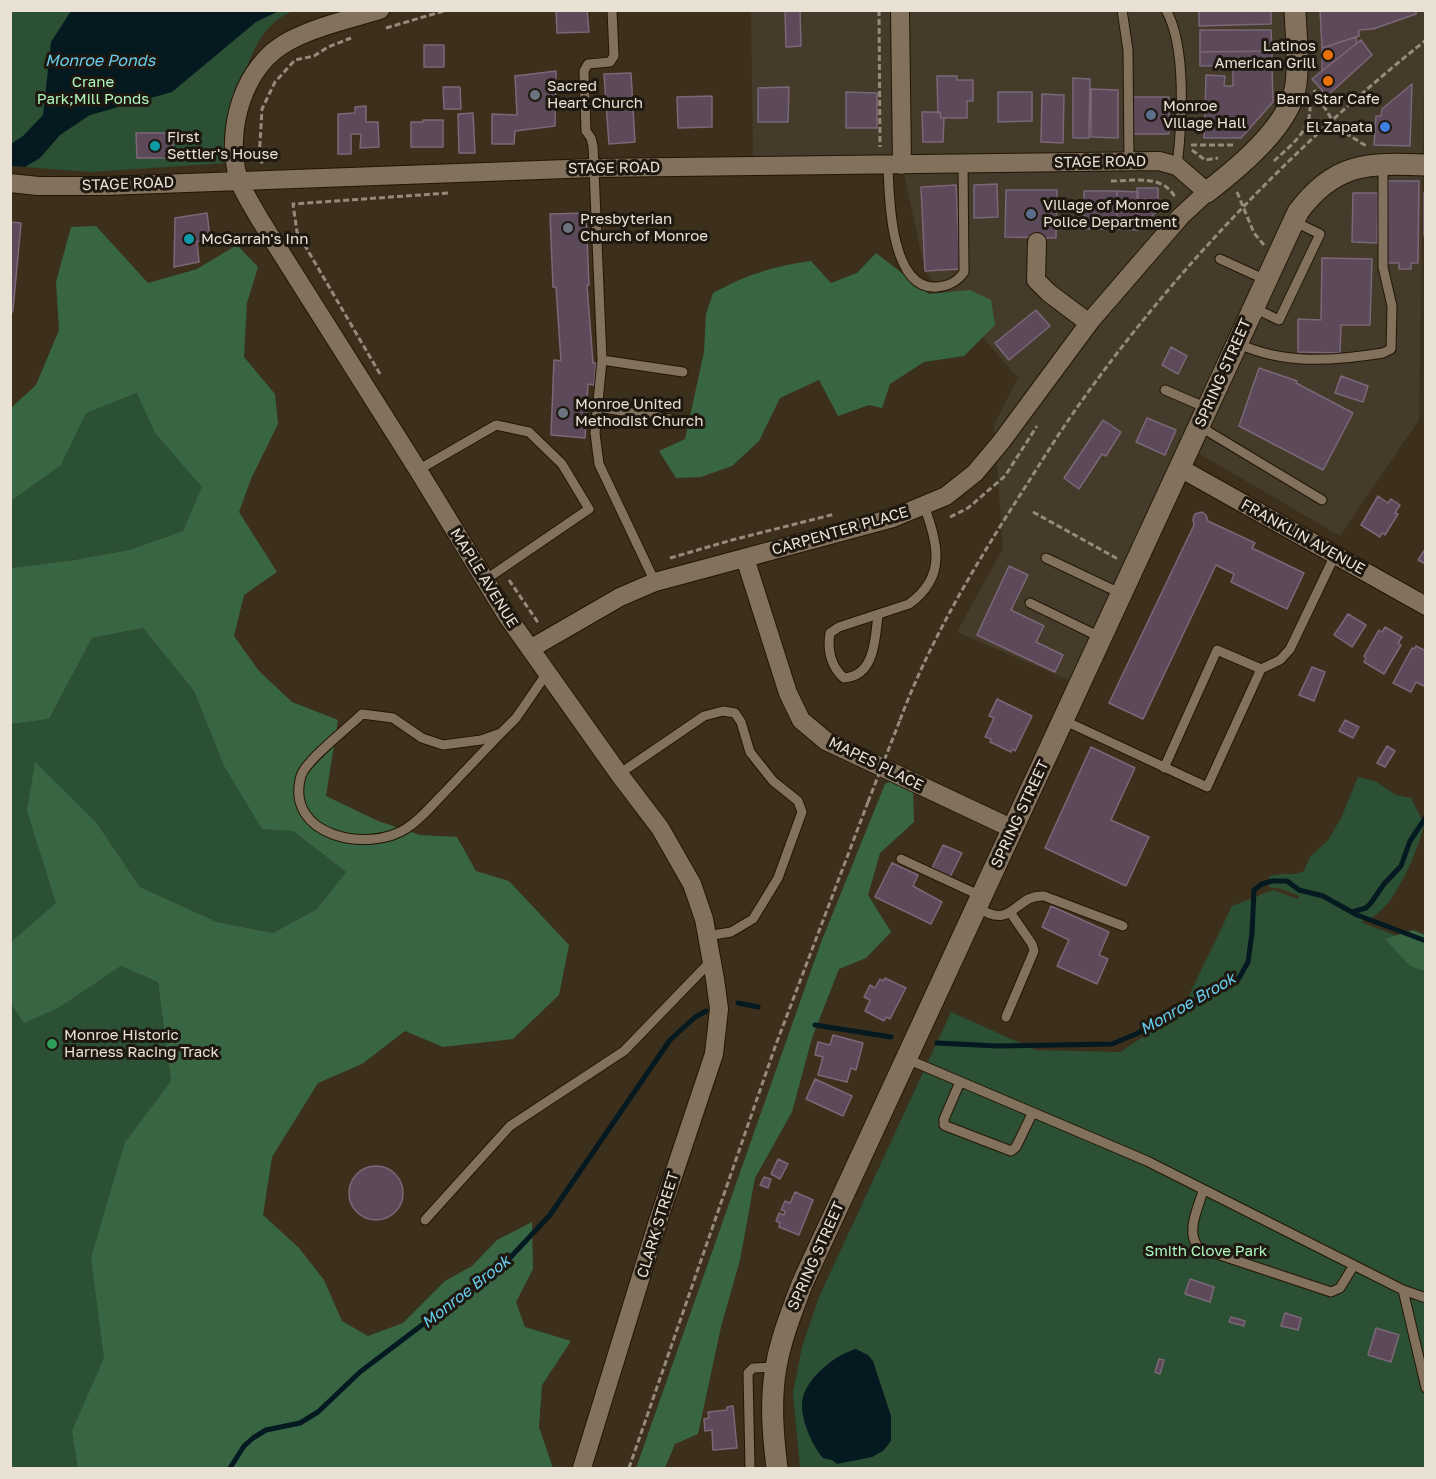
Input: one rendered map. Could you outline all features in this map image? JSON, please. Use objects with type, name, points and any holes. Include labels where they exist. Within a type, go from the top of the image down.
[{"type":"street","points":[[238,180],[233,141],[240,103],[261,64],[287,42],[315,29],[380,10]]},
{"type":"street","points":[[895,165],[900,10]]},
{"type":"street","points":[[1177,166],[1207,192],[1245,159],[1282,121],[1289,109],[1296,85],[1295,10]]},
{"type":"street","name":"SPRING STREET","points":[[774,1468],[773,1418],[776,1366],[790,1314],[802,1284],[1293,221],[1306,201],[1328,181],[1346,171],[1374,164],[1379,158],[1425,165]]},
{"type":"street","name":"STAGE ROAD","points":[[10,183],[38,186],[95,186],[594,168],[753,165],[1160,161],[1177,166]]},
{"type":"street","name":"MAPLE AVENUE","points":[[238,180],[259,218],[485,580],[530,649],[660,828],[692,884],[704,919],[715,979]]},
{"type":"street","name":"CARPENTER PLACE","points":[[530,649],[620,597],[656,582],[893,518],[946,496],[975,473],[1001,442],[1089,323],[1181,216],[1207,192]]},
{"type":"street","points":[[1037,242],[1036,280],[1049,293],[1089,323]]},
{"type":"street","name":"FRANKLIN AVENUE","points":[[1180,468],[1425,606]]},
{"type":"street","name":"MAPES PLACE","points":[[745,558],[788,693],[793,706],[807,727],[840,749],[1013,829]]},
{"type":"street","name":"CLARK STREET","points":[[582,1468],[659,1218],[714,1054],[719,1009],[715,979]]},
{"type":"lane","points":[[612,10],[614,56],[610,62],[588,64],[584,71],[586,130],[591,138],[594,168],[603,360],[595,433],[599,464],[656,582]]},
{"type":"lane","points":[[1122,10],[1128,50],[1129,161]]},
{"type":"lane","points":[[1166,10],[1171,20],[1180,60],[1180,142],[1177,166]]},
{"type":"lane","points":[[1237,343],[1258,353],[1320,360],[1383,353],[1390,349],[1392,306],[1383,267],[1379,158]]},
{"type":"lane","points":[[895,165],[890,216],[896,243],[908,271],[918,283],[930,287],[950,285],[964,272],[963,164]]},
{"type":"lane","points":[[1253,308],[1280,320],[1320,234],[1293,221]]},
{"type":"lane","points":[[1220,258],[1266,280]]},
{"type":"lane","points":[[603,360],[683,372]]},
{"type":"lane","points":[[1165,390],[1322,500]]},
{"type":"lane","points":[[598,407],[676,420]]},
{"type":"lane","points":[[418,470],[496,425],[529,432],[562,465],[589,509],[485,580]]},
{"type":"lane","points":[[878,615],[874,647],[869,661],[862,673],[854,678],[844,678],[837,672],[830,656],[828,643],[831,633],[839,627],[909,604],[917,599],[933,574],[937,549],[924,505]]},
{"type":"lane","points":[[1063,720],[1207,786],[1261,669],[1280,660],[1290,649],[1335,555]]},
{"type":"lane","points":[[1046,558],[1122,594]]},
{"type":"lane","points":[[1030,603],[1101,638]]},
{"type":"lane","points":[[1164,768],[1216,650],[1261,669]]},
{"type":"lane","points":[[501,733],[481,740],[443,745],[422,738],[393,718],[362,714],[310,763],[302,774],[298,795],[303,810],[312,823],[325,832],[352,839],[382,838],[406,829],[516,718],[547,673]]},
{"type":"lane","points":[[619,774],[704,716],[723,711],[735,713],[741,722],[750,752],[772,781],[798,801],[802,812],[778,878],[753,919],[731,932],[707,936]]},
{"type":"lane","points":[[901,859],[979,902],[994,916],[1003,916],[1031,897],[1044,896],[1123,926]]},
{"type":"lane","points":[[1006,1017],[1034,951],[1032,944],[1010,912]]},
{"type":"lane","points":[[425,1220],[510,1126],[624,1051],[712,960]]},
{"type":"lane","points":[[907,1059],[1147,1161],[1403,1290],[1425,1298]]},
{"type":"lane","points":[[960,1082],[944,1119],[946,1126],[1011,1151],[1016,1147],[1032,1114]]},
{"type":"lane","points":[[1203,1191],[1192,1236],[1199,1248],[1331,1292],[1340,1287],[1354,1265]]},
{"type":"lane","points":[[1403,1290],[1425,1388]]},
{"type":"lane","points":[[750,1468],[747,1376],[752,1369],[776,1366]]},
{"type":"path","points":[[382,29],[447,10]]},
{"type":"path","points":[[876,150],[880,146],[879,10]]},
{"type":"path","points":[[272,163],[262,163],[259,160],[262,109],[275,82],[295,60],[314,56],[328,47],[361,35]]},
{"type":"path","points":[[629,1468],[775,1047],[915,681],[941,628],[997,531],[1076,408],[1141,323],[1202,250],[1245,206],[1332,121],[1425,40]]},
{"type":"path","points":[[1308,81],[1332,121],[1379,158]]},
{"type":"path","points":[[1269,165],[1295,141],[1307,126],[1310,104]]},
{"type":"path","points":[[1186,145],[1205,160],[1217,159],[1236,145]]},
{"type":"path","points":[[1100,181],[1158,181],[1171,190],[1174,197]]},
{"type":"path","points":[[1230,199],[1245,188]]},
{"type":"path","points":[[382,377],[297,232],[294,204],[456,192]]},
{"type":"path","points":[[1237,192],[1245,206],[1254,233],[1266,248]]},
{"type":"path","points":[[950,517],[969,508],[1005,476],[1042,418]]},
{"type":"path","points":[[647,565],[732,540],[842,512]]},
{"type":"path","points":[[1033,512],[1118,559]]},
{"type":"path","points":[[501,569],[538,624]]},
{"type":"shaded area","points":[[751,11],[1425,11],[1419,420],[1340,536],[1181,443],[1070,681],[957,632],[1003,548],[994,425],[1018,378],[925,271],[902,165],[753,165]]},
{"type":"green space","name":"Crane Park;Mill Ponds","points":[[11,11],[294,11],[277,21],[263,35],[252,54],[238,99],[228,163],[90,172],[11,166]]},
{"type":"green space","points":[[96,226],[148,283],[197,269],[237,245],[258,267],[247,303],[244,357],[275,394],[278,424],[251,479],[239,512],[277,572],[244,595],[234,636],[259,671],[292,702],[338,720],[326,796],[378,821],[420,835],[457,837],[476,871],[509,881],[569,945],[559,995],[513,1039],[443,1047],[405,1031],[362,1064],[318,1083],[272,1157],[263,1215],[299,1248],[324,1280],[342,1321],[368,1336],[403,1323],[445,1281],[472,1266],[497,1240],[532,1222],[533,1269],[516,1302],[525,1327],[571,1341],[542,1385],[539,1427],[553,1468],[78,1468],[72,1431],[104,1358],[91,1258],[125,1142],[171,1081],[158,982],[121,966],[58,1008],[24,1023],[11,1004],[10,943],[56,903],[27,811],[35,762],[96,822],[140,887],[217,922],[273,933],[317,909],[346,872],[293,831],[262,829],[224,766],[194,691],[143,628],[92,638],[49,719],[11,724],[11,568],[129,550],[183,531],[202,487],[155,433],[137,393],[86,413],[61,465],[11,501],[11,408],[36,385],[59,330],[56,282],[71,227]]},
{"type":"green space","points":[[876,253],[929,294],[970,290],[991,300],[995,325],[964,356],[924,362],[890,384],[882,408],[869,405],[838,416],[819,380],[780,398],[759,441],[732,466],[701,477],[676,478],[659,451],[685,439],[704,352],[706,314],[713,293],[760,272],[811,261],[831,283],[857,273]]},
{"type":"green space","points":[[138,393],[155,433],[203,487],[183,531],[129,550],[11,568],[10,501],[61,465],[86,412]]},
{"type":"green space","points":[[143,628],[194,691],[224,766],[293,831],[346,872],[317,909],[273,933],[217,922],[140,887],[96,822],[35,763],[83,990],[121,966],[158,981],[171,1081],[125,1142],[131,1468],[11,1468],[10,724],[49,719],[92,638]]},
{"type":"green space","name":"Smith Clove Park","points":[[1358,777],[1375,781],[1396,795],[1411,798],[1424,824],[1413,859],[1393,896],[1386,906],[1361,922],[1425,947],[1425,1468],[800,1468],[793,1393],[802,1347],[819,1297],[951,1012],[1036,1050],[1120,1052],[1181,1012],[1232,906],[1273,890],[1298,899],[1299,896],[1282,889],[1269,887],[1269,876],[1296,874],[1304,871],[1310,857],[1328,840],[1341,818]]},
{"type":"green space","points":[[893,780],[913,788],[914,822],[880,853],[868,895],[891,932],[866,958],[839,969],[812,1038],[792,1112],[755,1178],[740,1260],[721,1327],[698,1434],[675,1444],[665,1468],[636,1468],[820,945],[885,784]]},
{"type":"green space","points":[[1413,930],[1425,935],[1425,971],[1410,966],[1385,939]]},
{"type":"water","name":"Monroe Ponds","points":[[71,11],[279,11],[256,22],[172,92],[90,115],[60,135],[40,158],[25,167],[11,166],[11,144],[23,136],[43,115],[51,42]]},
{"type":"water","points":[[856,1349],[868,1355],[873,1361],[891,1416],[891,1441],[883,1451],[872,1457],[837,1464],[823,1458],[815,1446],[804,1421],[803,1397],[811,1381],[824,1367]]},
{"type":"building","points":[[556,10],[587,10],[589,32],[557,33]]},
{"type":"building","points":[[785,10],[800,10],[801,46],[786,47]]},
{"type":"building","points":[[1199,10],[1271,10],[1271,24],[1199,26]]},
{"type":"building","points":[[1320,10],[1416,10],[1416,14],[1373,29],[1359,30],[1359,36],[1322,48]]},
{"type":"building","points":[[1200,30],[1271,30],[1272,51],[1200,52]]},
{"type":"building","points":[[1356,37],[1357,43],[1322,71],[1322,48]]},
{"type":"building","points":[[1361,40],[1372,55],[1327,96],[1312,79]]},
{"type":"building","points":[[424,45],[444,45],[444,67],[424,67]]},
{"type":"building","points":[[1272,51],[1272,65],[1200,66],[1200,52]]},
{"type":"building","points":[[1272,65],[1273,102],[1241,138],[1204,138],[1206,75],[1225,76],[1224,86],[1233,86],[1233,66]]},
{"type":"building","name":"Sacred Heart Church","points":[[556,71],[555,126],[515,131],[514,144],[492,144],[492,114],[517,115],[515,76]]},
{"type":"building","points":[[631,73],[635,142],[609,144],[604,74]]},
{"type":"building","points":[[937,76],[957,76],[957,80],[973,80],[973,101],[967,101],[967,118],[941,118],[940,112],[938,113]]},
{"type":"building","points":[[1073,78],[1090,79],[1089,138],[1073,138]]},
{"type":"building","points":[[1412,84],[1410,146],[1374,145],[1376,116],[1381,116],[1382,109]]},
{"type":"building","points":[[443,87],[460,87],[461,109],[444,109]]},
{"type":"building","points":[[789,87],[788,122],[758,122],[758,88]]},
{"type":"building","points":[[1091,89],[1118,90],[1118,138],[1091,137]]},
{"type":"building","points":[[846,92],[877,93],[877,128],[846,128]]},
{"type":"building","points":[[998,92],[1032,92],[1032,121],[998,122]]},
{"type":"building","points":[[1042,94],[1064,95],[1063,143],[1041,142]]},
{"type":"building","points":[[712,96],[712,127],[678,128],[677,97]]},
{"type":"building","name":"Monroe Village Hall","points":[[1132,97],[1169,97],[1169,134],[1132,134]]},
{"type":"building","points":[[366,106],[366,122],[378,122],[379,147],[360,148],[361,134],[351,134],[351,154],[338,154],[338,114],[355,113],[355,107]]},
{"type":"building","points":[[922,112],[940,112],[941,118],[944,118],[943,142],[923,142]]},
{"type":"building","points":[[473,113],[475,153],[459,153],[458,114]]},
{"type":"building","points":[[423,120],[443,120],[443,147],[411,147],[411,122],[423,122]]},
{"type":"building","name":"First Settler's House","points":[[136,133],[173,133],[173,158],[137,158]]},
{"type":"building","points":[[1388,181],[1419,181],[1418,263],[1411,263],[1411,269],[1399,269],[1399,263],[1387,263]]},
{"type":"building","points":[[997,184],[998,217],[974,218],[974,185]]},
{"type":"building","points":[[956,185],[960,269],[925,271],[921,187]]},
{"type":"building","points":[[1137,188],[1158,188],[1158,210],[1138,230]]},
{"type":"building","name":"Village of Monroe Police Department","points":[[1006,190],[1057,190],[1056,238],[1005,237]]},
{"type":"building","points":[[1084,191],[1117,191],[1117,229],[1084,229]]},
{"type":"building","points":[[1117,191],[1138,192],[1138,230],[1117,229]]},
{"type":"building","points":[[1353,193],[1378,193],[1377,243],[1352,242]]},
{"type":"building","points":[[1424,193],[1426,194],[1426,236],[1424,236]]},
{"type":"building","name":"McGarrah's Inn","points":[[207,213],[210,237],[197,242],[199,262],[174,267],[175,218]]},
{"type":"building","points":[[586,213],[589,285],[587,285],[593,363],[596,363],[594,385],[588,384],[585,438],[551,435],[554,360],[561,361],[556,287],[553,287],[550,214]]},
{"type":"building","points":[[10,222],[21,223],[13,310],[10,317]]},
{"type":"building","points":[[1322,258],[1372,259],[1370,325],[1341,325],[1340,353],[1298,352],[1298,319],[1321,320]]},
{"type":"building","points":[[1036,310],[1050,326],[1009,360],[995,343]]},
{"type":"building","points":[[1171,347],[1187,356],[1178,374],[1162,365]]},
{"type":"building","points":[[1259,368],[1297,381],[1296,383],[1353,413],[1323,470],[1239,426]]},
{"type":"building","points":[[1341,376],[1368,386],[1363,402],[1335,393]]},
{"type":"building","points":[[1147,418],[1176,430],[1165,455],[1136,442]]},
{"type":"building","points":[[1103,420],[1121,432],[1106,456],[1102,454],[1079,489],[1064,478]]},
{"type":"building","points":[[1378,496],[1388,503],[1391,499],[1400,505],[1395,513],[1398,514],[1385,535],[1382,533],[1380,537],[1361,525]]},
{"type":"building","points":[[1202,512],[1208,521],[1255,543],[1252,548],[1304,573],[1287,609],[1231,582],[1234,574],[1216,565],[1143,719],[1109,703],[1194,525],[1195,514]]},
{"type":"building","points":[[1426,548],[1426,564],[1418,560]]},
{"type":"building","points":[[1009,566],[1028,575],[1011,610],[1044,626],[1036,642],[1063,655],[1055,672],[977,635]]},
{"type":"building","points":[[1348,614],[1366,625],[1352,647],[1334,635]]},
{"type":"building","points":[[1385,627],[1402,637],[1398,643],[1401,645],[1384,674],[1364,662],[1366,658],[1364,656],[1379,630],[1382,632]]},
{"type":"building","points":[[1416,646],[1426,651],[1426,684],[1424,686],[1416,682],[1411,692],[1393,683],[1412,648]]},
{"type":"building","points":[[1312,667],[1325,672],[1314,701],[1299,695]]},
{"type":"building","points":[[997,699],[1032,716],[1015,751],[1012,749],[1011,752],[990,742],[991,739],[985,737],[994,718],[989,716]]},
{"type":"building","points":[[1345,720],[1359,727],[1353,738],[1339,731]]},
{"type":"building","points":[[1387,746],[1395,751],[1385,767],[1377,763]]},
{"type":"building","points":[[1091,747],[1135,768],[1111,820],[1149,837],[1126,886],[1045,848]]},
{"type":"building","points":[[943,845],[962,853],[950,877],[932,868]]},
{"type":"building","points":[[892,863],[918,875],[913,886],[942,902],[931,924],[875,897]]},
{"type":"building","points":[[1051,906],[1109,932],[1099,955],[1108,959],[1097,984],[1057,966],[1069,940],[1042,927]]},
{"type":"building","points":[[885,978],[906,988],[890,1019],[886,1017],[884,1021],[865,1011],[870,1000],[864,997],[870,985],[875,988],[880,979],[883,981]]},
{"type":"building","points":[[833,1035],[863,1043],[856,1070],[851,1068],[847,1082],[818,1075],[823,1057],[815,1055],[818,1042],[830,1045]]},
{"type":"building","points":[[815,1079],[852,1096],[843,1116],[806,1099]]},
{"type":"building","points":[[778,1159],[788,1164],[780,1179],[771,1174]]},
{"type":"building","points":[[371,1166],[381,1166],[391,1170],[399,1178],[403,1193],[399,1208],[391,1216],[381,1220],[371,1220],[361,1216],[353,1208],[349,1198],[349,1188],[353,1178],[361,1170]]},
{"type":"building","points":[[764,1177],[771,1179],[768,1188],[760,1185]]},
{"type":"building","points":[[795,1192],[813,1200],[799,1235],[779,1227],[780,1223],[776,1221],[779,1213],[784,1215],[785,1211],[781,1210],[785,1201],[790,1203]]},
{"type":"building","points":[[1190,1279],[1214,1287],[1210,1302],[1185,1294]]},
{"type":"building","points":[[1285,1313],[1301,1318],[1298,1330],[1281,1326]]},
{"type":"building","points":[[1231,1317],[1245,1321],[1244,1326],[1229,1322]]},
{"type":"building","points":[[1376,1328],[1399,1335],[1391,1362],[1368,1355]]},
{"type":"building","points":[[1159,1359],[1164,1360],[1160,1374],[1155,1372]]},
{"type":"building","points":[[733,1406],[737,1448],[713,1450],[712,1430],[705,1431],[704,1419],[709,1418],[708,1412],[727,1410],[727,1407]]},
{"type":"waterway","points":[[1352,912],[1366,908],[1401,866],[1410,841],[1426,817]]},
{"type":"waterway","name":"Monroe Brook","points":[[937,1043],[998,1046],[1112,1044],[1136,1034],[1239,978],[1248,962],[1254,890],[1272,881],[1287,881],[1299,890],[1323,896],[1357,915],[1426,941]]},
{"type":"waterway","name":"Monroe Brook","points":[[738,1003],[758,1007]]},
{"type":"waterway","name":"Monroe Brook","points":[[230,1468],[244,1446],[253,1438],[266,1430],[300,1423],[318,1412],[360,1372],[508,1260],[550,1215],[670,1040],[694,1018],[706,1011]]},
{"type":"waterway","name":"Monroe Brook","points":[[815,1025],[891,1037]]},
{"type":"place","name":"Latinos American Grill","points":[[1328,55]]},
{"type":"place","name":"Barn Star Cafe","points":[[1328,81]]},
{"type":"place","name":"Sacred Heart Church","points":[[535,95]]},
{"type":"place","name":"Monroe Village Hall","points":[[1151,115]]},
{"type":"place","name":"El Zapata","points":[[1385,127]]},
{"type":"place","name":"First Settler's House","points":[[155,146]]},
{"type":"place","name":"Village of Monroe Police Department","points":[[1031,214]]},
{"type":"place","name":"Presbyterian Church of Monroe","points":[[568,228]]},
{"type":"place","name":"McGarrah's Inn","points":[[189,239]]},
{"type":"place","name":"Monroe United Methodist Church","points":[[563,413]]},
{"type":"place","name":"Monroe Historic Harness Racing Track","points":[[52,1044]]}]
